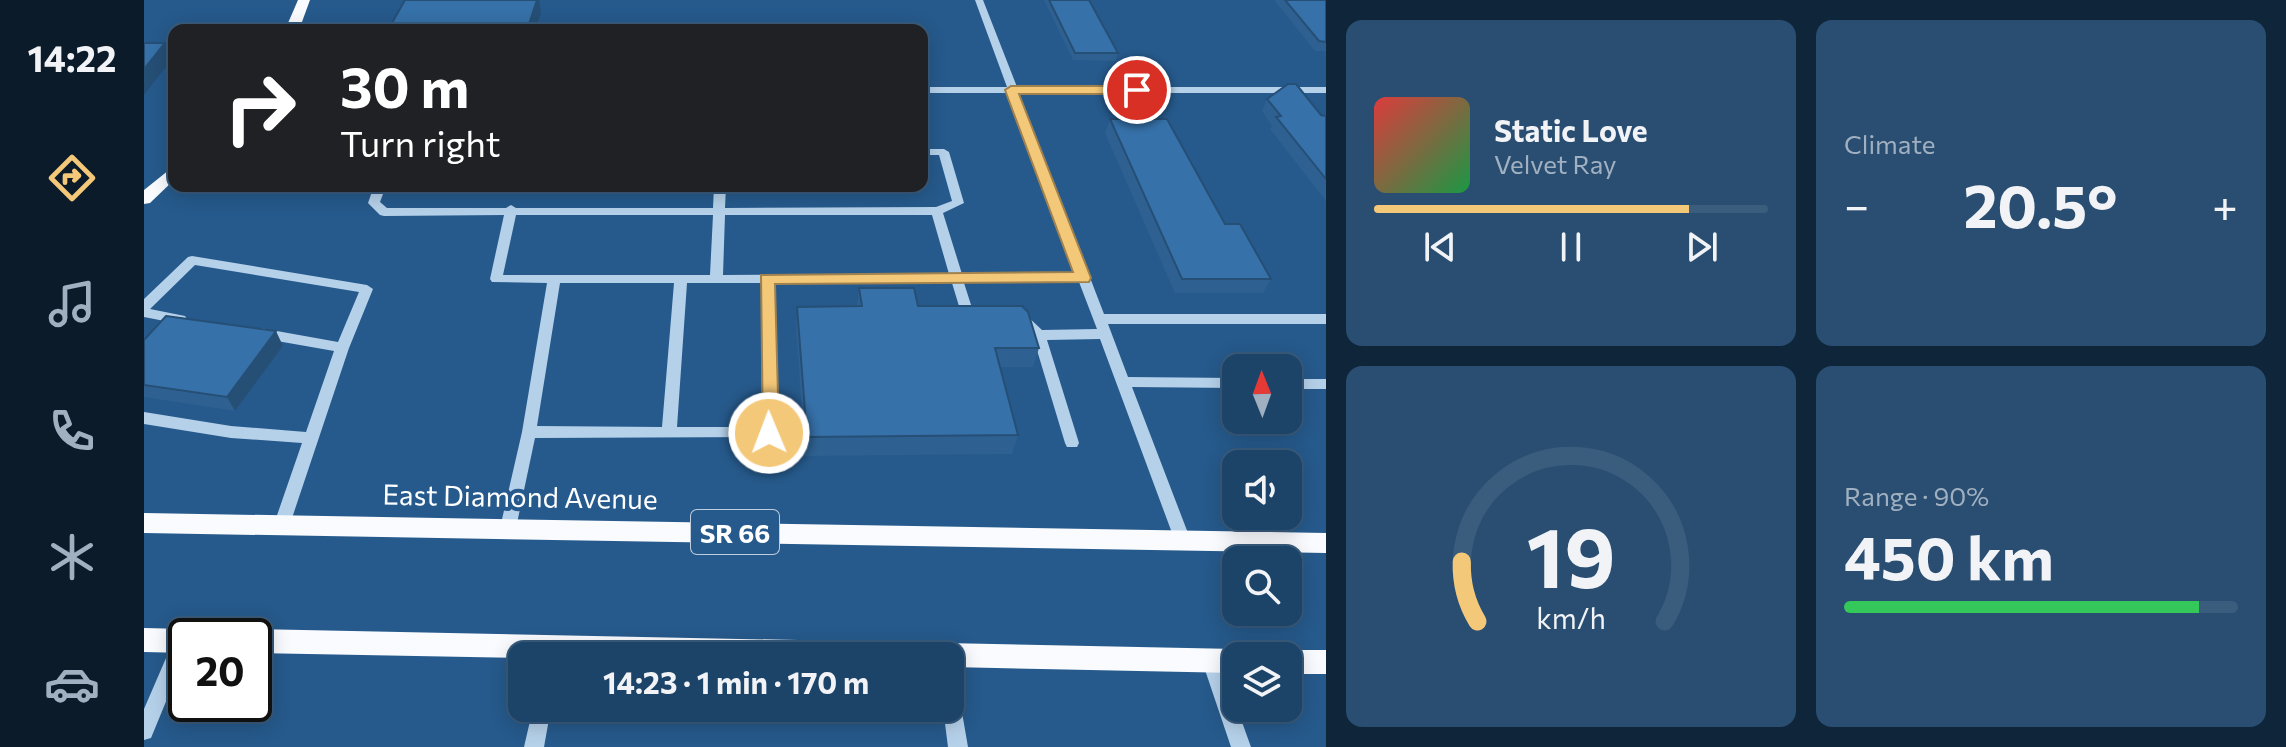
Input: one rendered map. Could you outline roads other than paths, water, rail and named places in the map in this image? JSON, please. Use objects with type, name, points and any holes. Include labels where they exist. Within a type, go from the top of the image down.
[{"type":"main road","points":[[294,24],[304,0]]},
{"type":"main road","points":[[144,199],[168,177]]},
{"type":"main road","name":"East Diamond Avenue","points":[[144,523],[1326,543]]},
{"type":"main road","points":[[144,640],[168,641]]},
{"type":"main road","points":[[272,642],[508,650]]},
{"type":"main road","points":[[964,655],[1222,661]]},
{"type":"main road","points":[[1302,662],[1326,662]]},
{"type":"street","points":[[979,0],[1183,541]]},
{"type":"street","points":[[928,90],[1326,90]]},
{"type":"street","points":[[378,192],[374,203],[384,212],[511,209],[937,211],[958,203],[944,152],[928,152]]},
{"type":"street","points":[[716,279],[720,192]]},
{"type":"street","points":[[511,209],[496,279],[1083,278]]},
{"type":"street","points":[[937,211],[967,313],[1021,318],[1039,335],[1072,443]]},
{"type":"street","points":[[144,310],[192,260],[367,289],[342,348],[282,524]]},
{"type":"street","points":[[508,528],[529,432],[554,279]]},
{"type":"street","points":[[669,432],[681,279]]},
{"type":"street","points":[[529,432],[769,433],[767,279]]},
{"type":"street","points":[[144,310],[197,322]]},
{"type":"street","points":[[1098,319],[1326,319]]},
{"type":"street","points":[[240,330],[342,348]]},
{"type":"street","points":[[1039,335],[1104,334]]},
{"type":"street","points":[[1122,382],[1222,383]]},
{"type":"street","points":[[1302,384],[1326,384]]},
{"type":"street","points":[[144,418],[231,432],[311,438]]},
{"type":"street","points":[[144,731],[168,677]]},
{"type":"street","points":[[534,747],[539,722]]},
{"type":"street","points":[[954,722],[958,747]]},
{"type":"street","points":[[1236,722],[1241,747]]}]
